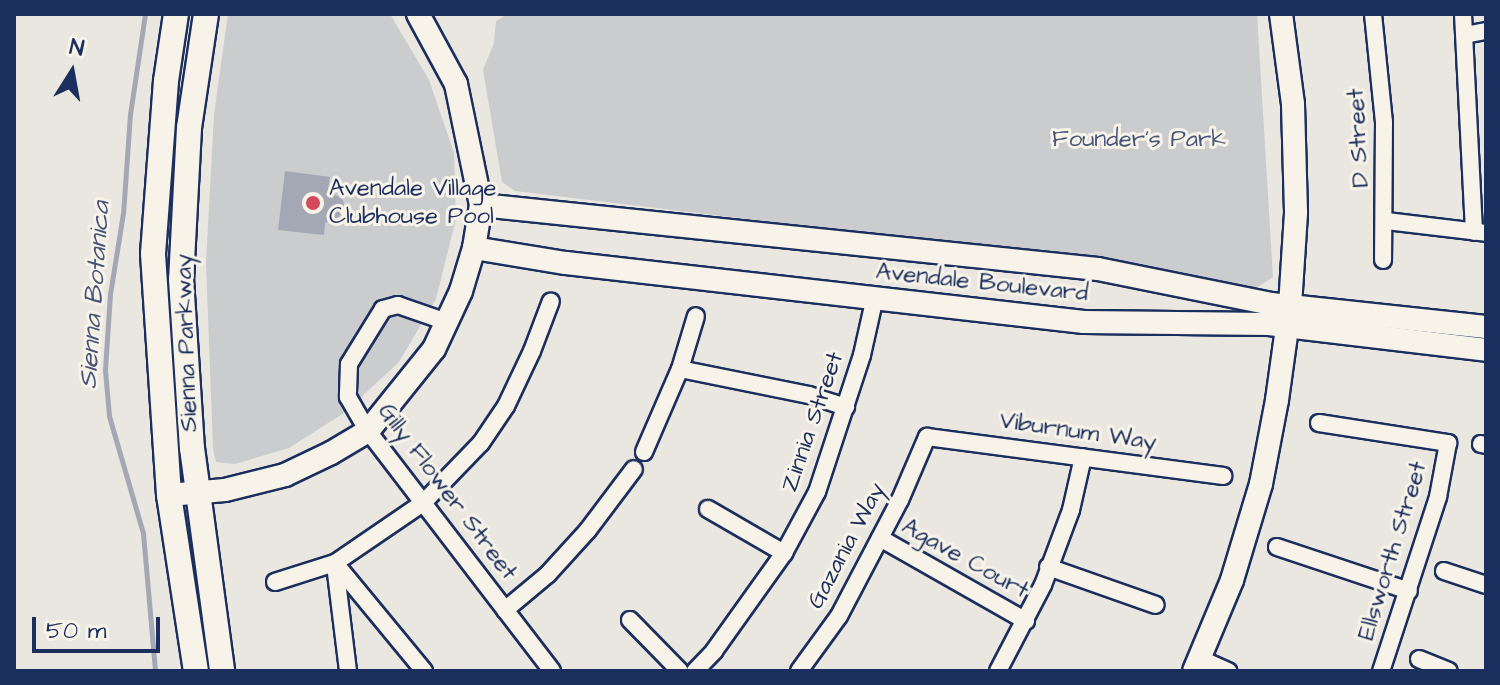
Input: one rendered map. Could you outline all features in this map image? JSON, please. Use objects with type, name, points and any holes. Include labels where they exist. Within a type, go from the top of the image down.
[{"type":"main road","name":"Sienna Parkway","points":[[176,14],[166,81],[153,254],[169,495],[196,671]]},
{"type":"main road","name":"Sienna Parkway","points":[[206,14],[189,128],[181,279],[186,375],[198,493],[222,671]]},
{"type":"street","points":[[169,495],[198,493],[285,475],[368,431],[434,349],[461,291],[474,248],[481,205],[456,84],[418,14]]},
{"type":"street","points":[[1228,671],[1197,665],[1232,580],[1261,484],[1288,316],[1296,163],[1281,14]]},
{"type":"street","name":"D Street","points":[[1373,14],[1384,122],[1386,221],[1383,260]]},
{"type":"street","points":[[1386,221],[1480,233],[1463,14]]},
{"type":"street","points":[[1465,35],[1486,31]]},
{"type":"street","name":"Avendale Boulevard","points":[[481,205],[1098,269],[1288,316],[1486,350]]},
{"type":"street","name":"Avendale Boulevard","points":[[474,248],[566,263],[1084,322],[1288,316],[1486,327]]},
{"type":"street","name":"Zinnia Street","points":[[695,671],[714,651],[784,553],[817,492],[846,407],[875,297]]},
{"type":"street","points":[[275,582],[335,563],[423,503],[481,443],[506,406],[551,301]]},
{"type":"street","name":"Gilly Flower Street","points":[[447,322],[398,305],[383,309],[349,364],[346,387],[368,431],[552,671]]},
{"type":"street","points":[[644,452],[680,369],[696,316]]},
{"type":"street","points":[[680,369],[809,395],[846,407]]},
{"type":"street","name":"Ellsworth Street","points":[[1319,423],[1448,443],[1438,497],[1381,671]]},
{"type":"street","name":"Viburnum Way","points":[[927,437],[1223,476]]},
{"type":"street","name":"Gazania Way","points":[[799,671],[839,616],[927,437]]},
{"type":"street","points":[[998,671],[1026,621],[1071,510],[1083,457]]},
{"type":"street","points":[[505,610],[548,574],[588,530],[634,469]]},
{"type":"street","points":[[708,509],[784,553]]},
{"type":"street","name":"Agave Court","points":[[880,538],[1026,621]]},
{"type":"street","points":[[1277,547],[1409,591]]},
{"type":"street","points":[[335,563],[348,671]]},
{"type":"street","points":[[335,563],[424,671]]},
{"type":"street","points":[[1048,567],[1156,605]]},
{"type":"street","points":[[1444,571],[1486,585]]},
{"type":"street","points":[[630,620],[680,671]]},
{"type":"street","points":[[1419,659],[1449,671]]},
{"type":"green space","points":[[228,14],[390,14],[429,80],[454,153],[456,219],[436,299],[399,362],[344,413],[289,448],[235,464],[216,462],[213,449],[206,263],[214,114]]},
{"type":"green space","name":"Founder's Park","points":[[508,14],[1257,14],[1273,277],[1256,288],[1161,269],[515,191],[502,182],[483,70],[494,43],[496,21]]},
{"type":"shaded area","name":"Avendale Village Clubhouse Pool","points":[[285,171],[330,177],[328,189],[343,200],[344,206],[339,217],[325,223],[324,235],[278,230]]},
{"type":"waterway","name":"Sienna Botanica","points":[[145,14],[130,114],[123,213],[110,294],[105,370],[109,416],[143,533],[155,671]]},
{"type":"place","name":"Avendale Village Clubhouse Pool","points":[[313,203]]}]
